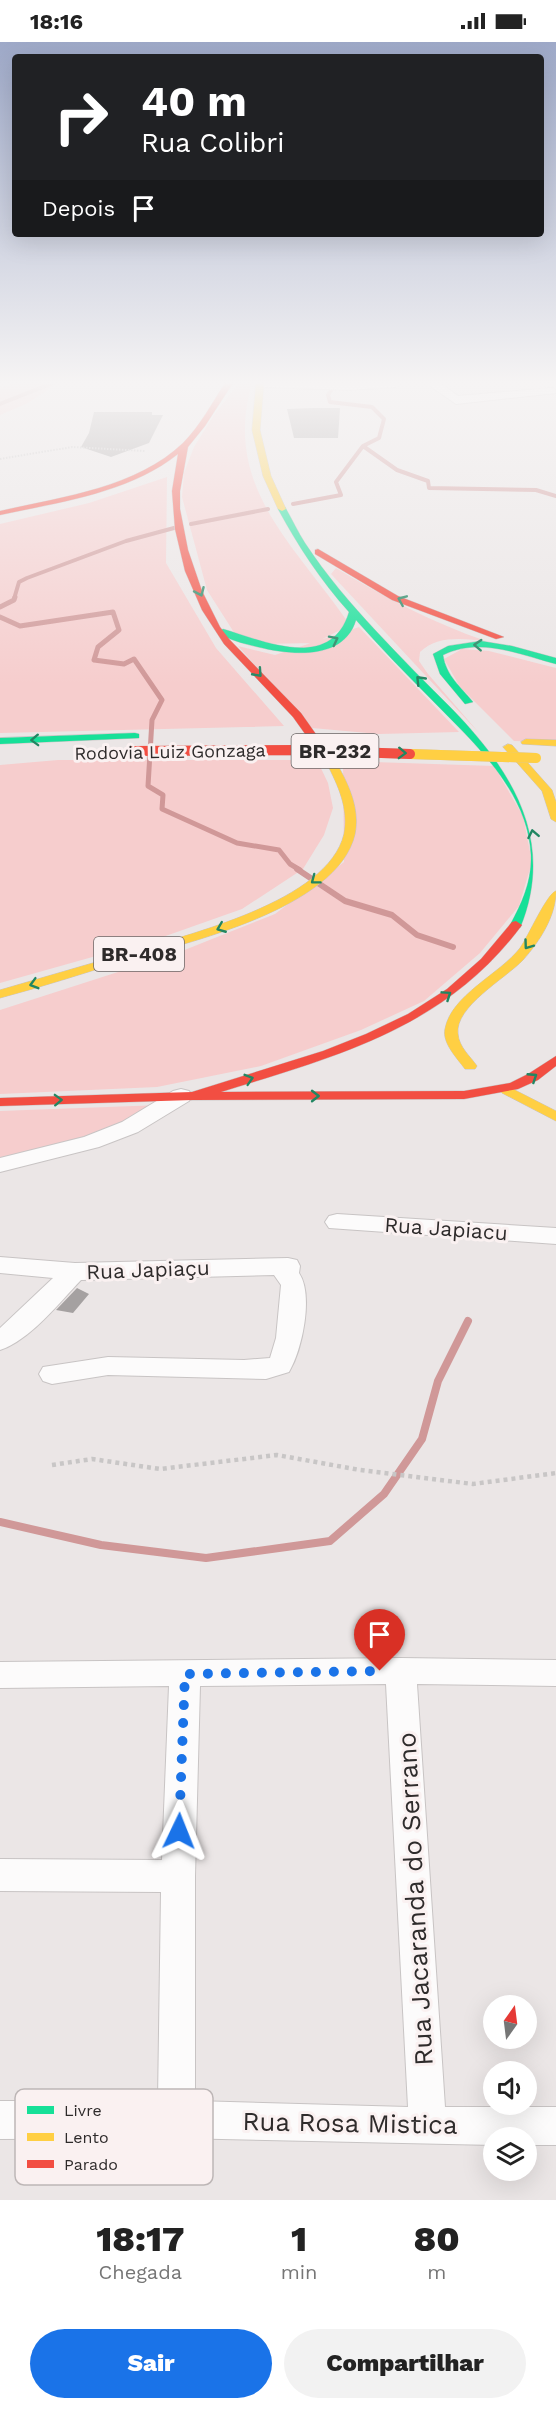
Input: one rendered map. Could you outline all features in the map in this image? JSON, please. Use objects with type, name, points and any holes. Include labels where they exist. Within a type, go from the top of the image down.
[{"type":"main road","points":[[0,513],[108,484]]},
{"type":"main road","name":"BR-408","points":[[0,994],[182,942],[275,905],[314,882],[336,863],[345,845],[353,820],[348,794],[334,765],[300,720],[219,630],[195,579],[180,531],[177,484]]},
{"type":"main road","points":[[187,1096],[349,1046],[427,1014],[495,955],[518,922],[533,894],[537,854],[530,816],[503,769],[354,611],[301,542],[269,484]]},
{"type":"main road","points":[[301,542],[396,598],[556,658]]},
{"type":"main road","points":[[219,630],[244,643],[282,650],[303,650],[342,638],[352,623],[354,611]]},
{"type":"main road","points":[[479,714],[442,672],[438,663],[438,654],[444,649],[469,644],[487,645],[556,658]]},
{"type":"main road","name":"Rodovia Luiz Gonzaga","points":[[0,741],[141,736]]},
{"type":"main road","name":"BR-232","points":[[300,736],[334,736]]},
{"type":"main road","points":[[459,740],[556,743]]},
{"type":"main road","points":[[502,740],[551,790],[556,819]]},
{"type":"main road","name":"Rodovia Luiz Gonzaga","points":[[128,752],[297,750],[541,758]]},
{"type":"main road","points":[[479,1072],[454,1043],[451,1030],[455,1018],[472,999],[518,959],[543,925],[556,894]]},
{"type":"main road","points":[[438,1038],[479,1072],[556,1117]]},
{"type":"main road","points":[[0,1102],[187,1096],[464,1095],[507,1090],[530,1081],[556,1060]]},
{"type":"street","points":[[0,1165],[54,1153],[100,1139],[130,1127],[187,1096]]},
{"type":"street","name":"Rua Japiacu","points":[[337,1222],[556,1236]]},
{"type":"street","name":"Rua Japiaçu","points":[[0,1265],[75,1272],[288,1266],[286,1275],[292,1285],[285,1358],[280,1365],[266,1369],[244,1370],[108,1366],[52,1374]]},
{"type":"street","points":[[0,1341],[16,1330],[75,1272]]},
{"type":"street","points":[[0,1675],[402,1671],[556,1673]]},
{"type":"street","name":"Rua Jacaranda do Serrano","points":[[402,1671],[428,2126]]},
{"type":"street","points":[[176,2089],[178,1876],[185,1674]]},
{"type":"street","points":[[0,1875],[178,1876]]},
{"type":"street","name":"Rua Rosa Mistica","points":[[0,2120],[15,2120]]},
{"type":"street","name":"Rua Rosa Mistica","points":[[213,2120],[428,2126],[556,2126]]},
{"type":"path","points":[[52,1465],[92,1459],[160,1469],[277,1455],[360,1470],[473,1484],[556,1473]]},
{"type":"shaded area","points":[[147,484],[167,484],[166,563],[216,648],[284,726],[0,733],[0,524],[89,503]]},
{"type":"shaded area","points":[[183,484],[255,484],[268,512],[286,539],[347,621],[342,629],[315,643],[261,644],[235,634],[207,590],[182,497]]},
{"type":"shaded area","points":[[336,568],[409,609],[486,641],[451,639],[435,643],[420,652],[419,661],[480,734],[331,574]]},
{"type":"shaded area","points":[[359,627],[459,732],[379,734],[312,728],[238,646],[275,655]]},
{"type":"shaded area","points":[[462,649],[489,651],[556,668],[556,742],[514,741],[460,687],[444,659]]},
{"type":"shaded area","points":[[58,760],[317,760],[328,783],[333,808],[324,835],[303,869],[242,909],[160,938],[0,983],[0,765]]},
{"type":"shaded area","points":[[343,761],[494,766],[523,816],[532,862],[519,906],[480,953],[424,1001],[361,1030],[261,1066],[157,1087],[0,1094],[0,1010],[177,953],[275,914],[344,862]]},
{"type":"shaded area","points":[[161,1105],[129,1125],[62,1147],[0,1159],[0,1111]]},
{"type":"building","points":[[77,1288],[89,1294],[73,1313],[56,1310]]},
{"type":"waterway","points":[[293,504],[341,495],[337,484]]},
{"type":"waterway","points":[[428,484],[429,488],[536,490],[556,496]]},
{"type":"waterway","points":[[191,524],[268,509]]},
{"type":"waterway","points":[[14,599],[19,582],[27,578],[126,541],[174,528]]},
{"type":"waterway","points":[[0,607],[14,600],[15,597]]},
{"type":"waterway","points":[[0,617],[20,626],[113,612],[119,630],[98,647],[94,660],[124,664],[134,659],[162,700],[152,720],[148,786],[163,795],[162,809],[237,843],[279,850],[290,864],[300,870]]},
{"type":"waterway","points":[[297,869],[345,901],[392,915],[417,935],[453,947]]},
{"type":"waterway","points":[[0,1522],[101,1545],[206,1558],[330,1541],[384,1494],[422,1439],[438,1381],[468,1321]]},
{"type":"traffic: fast","points":[[282,509],[300,541],[347,605],[486,751],[516,791],[533,834],[536,856],[535,879],[528,902],[516,925]]},
{"type":"traffic: fast","points":[[223,632],[270,647],[307,650],[324,647],[338,641],[348,629],[354,611]]},
{"type":"traffic: fast","points":[[468,702],[441,668],[438,654],[466,644],[481,644],[512,649],[556,661]]},
{"type":"traffic: fast","points":[[0,741],[135,736]]},
{"type":"traffic: slow","points":[[271,484],[282,509]]},
{"type":"traffic: slow","points":[[526,742],[556,743]]},
{"type":"traffic: slow","points":[[508,747],[547,790],[556,819]]},
{"type":"traffic: slow","points":[[410,754],[536,758]]},
{"type":"traffic: slow","points":[[0,994],[223,928],[264,911],[307,887],[341,854],[349,834],[349,805],[332,764]]},
{"type":"traffic: slow","points":[[470,1066],[457,1049],[451,1035],[454,1020],[479,990],[511,965],[525,950],[540,927],[556,894]]},
{"type":"traffic: slow","points":[[507,1090],[556,1117]]},
{"type":"traffic: jam","points":[[0,513],[72,497],[116,484]]},
{"type":"traffic: jam","points":[[177,484],[176,509],[183,550],[206,610],[227,642],[297,715],[332,764]]},
{"type":"traffic: jam","points":[[318,552],[395,598],[499,637]]},
{"type":"traffic: jam","points":[[133,751],[297,750],[410,754]]},
{"type":"traffic: jam","points":[[193,1096],[328,1054],[412,1017],[451,992],[486,962],[516,925]]},
{"type":"traffic: jam","points":[[0,1102],[193,1096],[464,1095],[513,1086],[533,1077],[556,1060]]},
{"type":"route","points":[[179,1831],[185,1674],[380,1671]]}]
